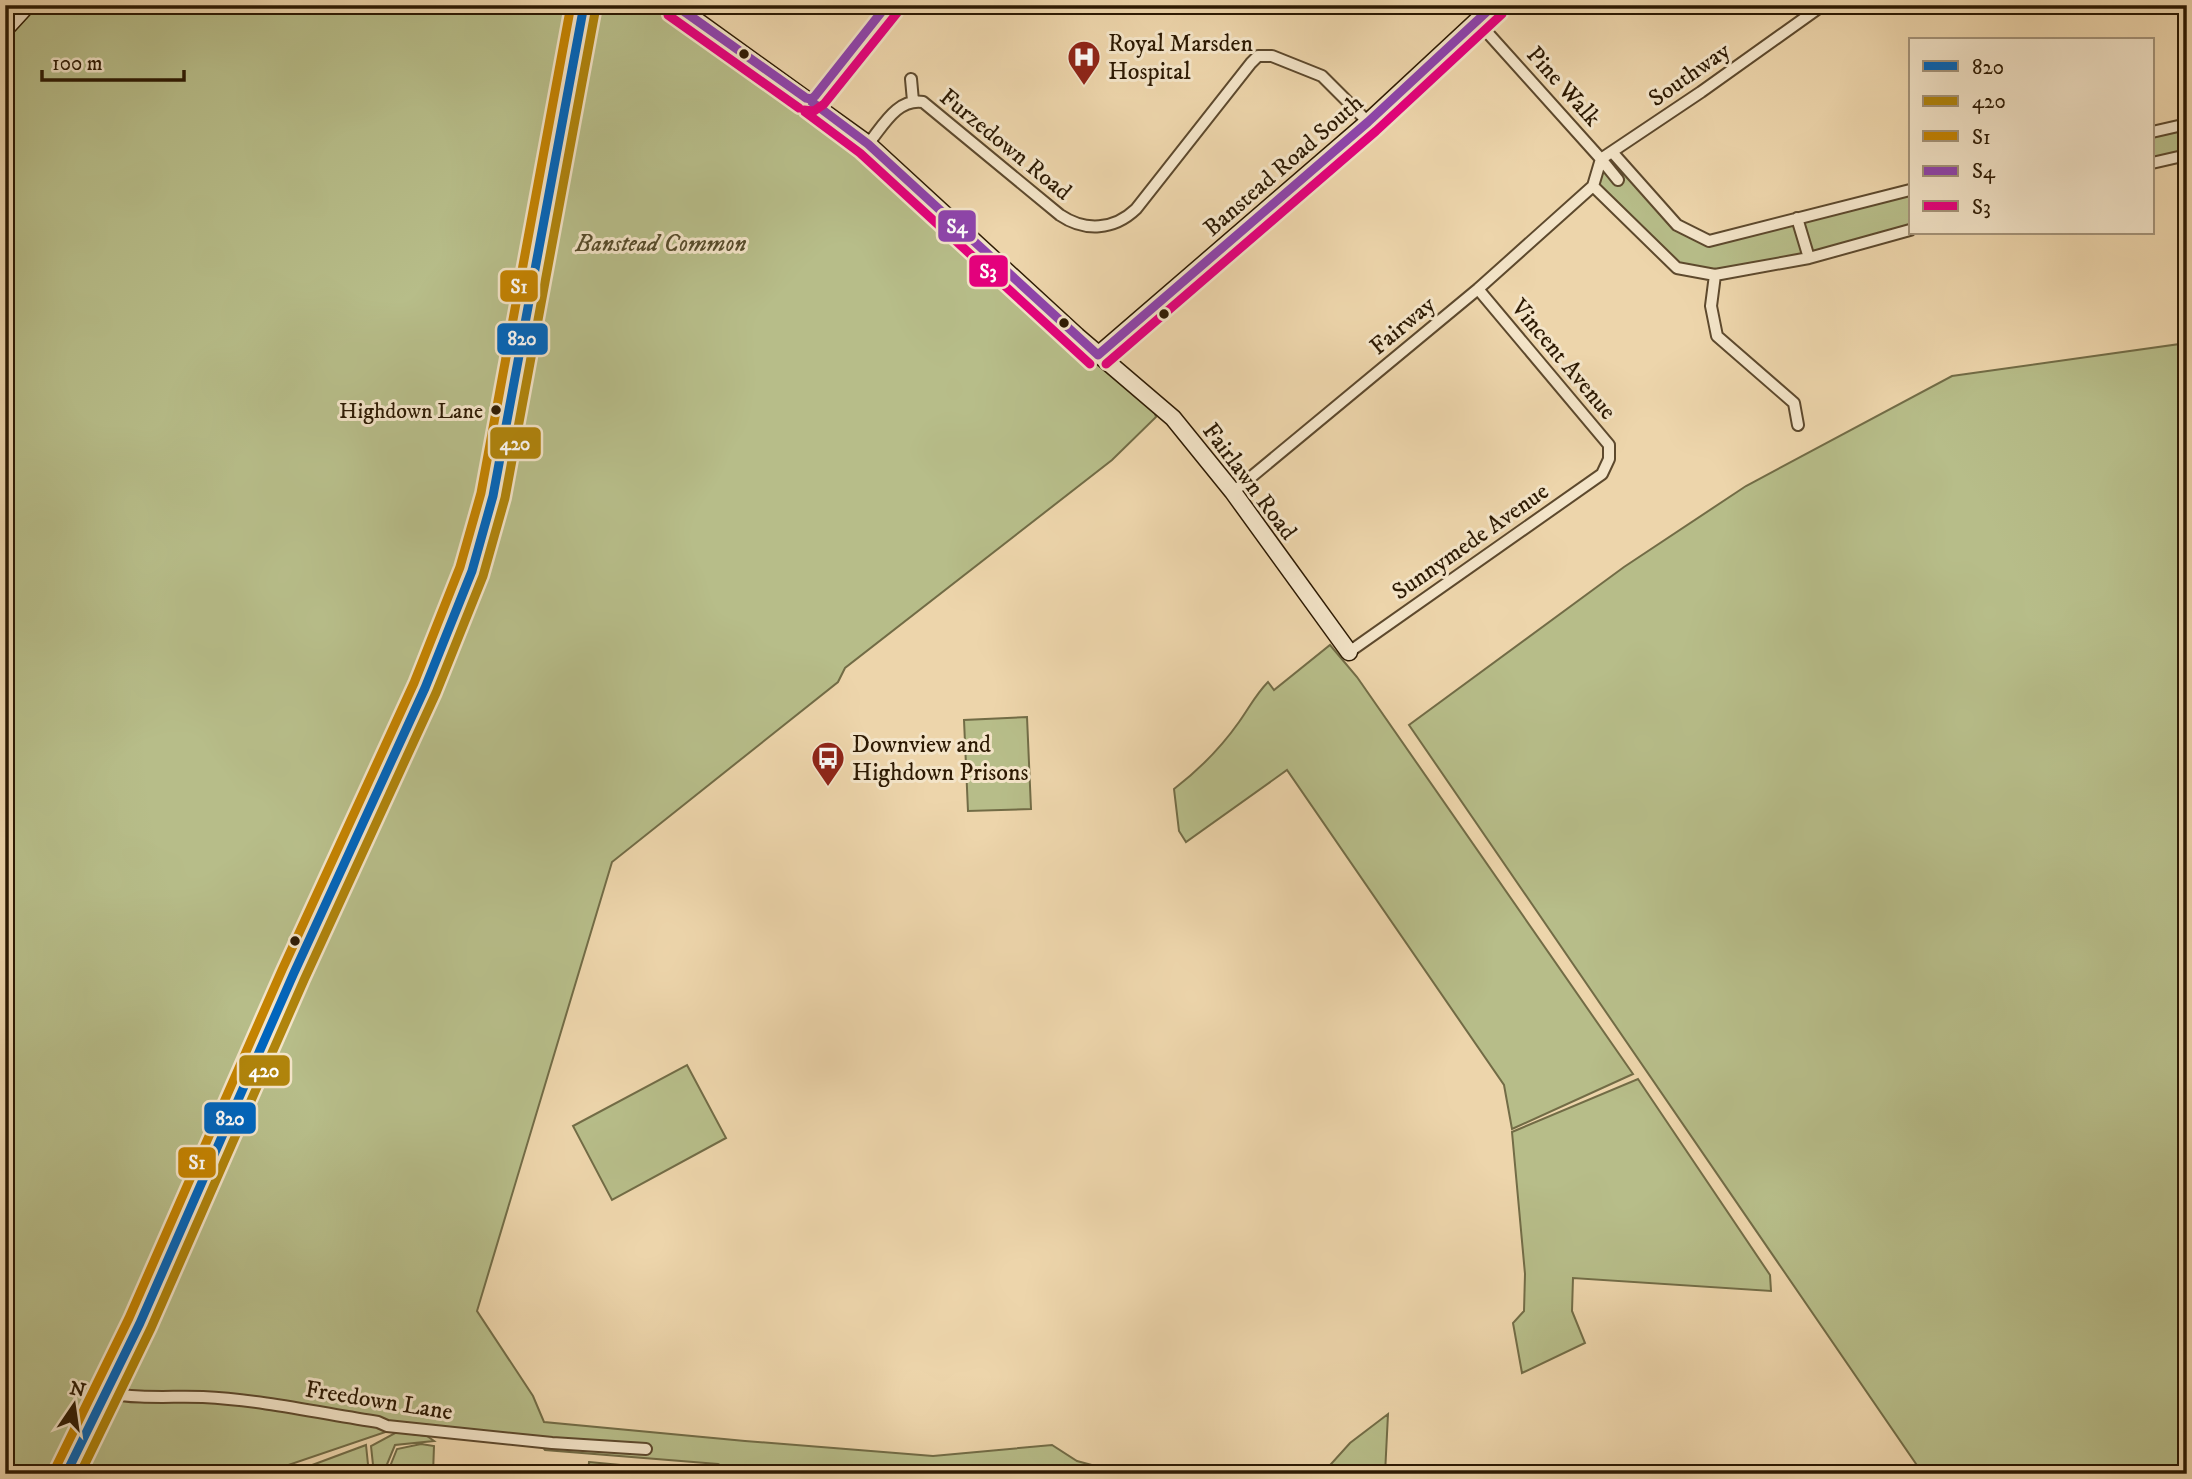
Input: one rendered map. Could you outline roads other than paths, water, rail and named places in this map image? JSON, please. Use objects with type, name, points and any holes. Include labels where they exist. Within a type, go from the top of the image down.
[{"type":"main road","points":[[5,29],[27,5]]},
{"type":"main road","points":[[66,1474],[107,1393],[187,1218],[293,975],[425,688],[472,571],[498,471],[584,5]]},
{"type":"main road","name":"Fairlawn Road","points":[[675,5],[869,144],[1098,355],[1173,418],[1233,492],[1349,652]]},
{"type":"main road","name":"Banstead Road South","points":[[1098,355],[1368,122],[1494,5]]},
{"type":"street","name":"Southway","points":[[1601,159],[1822,5]]},
{"type":"street","name":"Pine Walk","points":[[1477,21],[1618,180]]},
{"type":"street","name":"Furzedown Road","points":[[869,144],[900,106],[913,101],[923,102],[1060,215],[1089,227],[1113,224],[1136,209],[1258,57],[1268,55],[1280,58],[1322,76],[1368,122]]},
{"type":"street","points":[[911,79],[913,101]]},
{"type":"street","points":[[2154,132],[2187,124]]},
{"type":"street","name":"Pine Walk","points":[[1613,153],[1677,225],[1709,241],[1909,190]]},
{"type":"street","points":[[2154,163],[2187,155]]},
{"type":"street","points":[[1601,159],[1593,186],[1677,268],[1715,275],[1809,258],[1909,230]]},
{"type":"street","points":[[1602,195],[1629,171]]},
{"type":"street","name":"Fairway","points":[[1233,492],[1478,289],[1593,186]]},
{"type":"street","points":[[1797,218],[1809,258]]},
{"type":"street","points":[[1715,275],[1711,306],[1717,336],[1794,403],[1798,425]]},
{"type":"street","name":"Vincent Avenue","points":[[1478,289],[1609,445],[1609,459]]},
{"type":"street","name":"Sunnymede Avenue","points":[[1349,652],[1602,474],[1609,459]]},
{"type":"street","name":"Freedown Lane","points":[[107,1393],[243,1401],[378,1422],[387,1426],[646,1450]]},
{"type":"place","name":"Royal Marsden Hospital","points":[[1084,87]]},
{"type":"place","name":"Highdown Lane","points":[[496,410]]},
{"type":"place","name":"Downview and Highdown Prisons","points":[[828,788]]},
{"type":"park label","name":"Banstead Common","points":[[661,243]]}]
